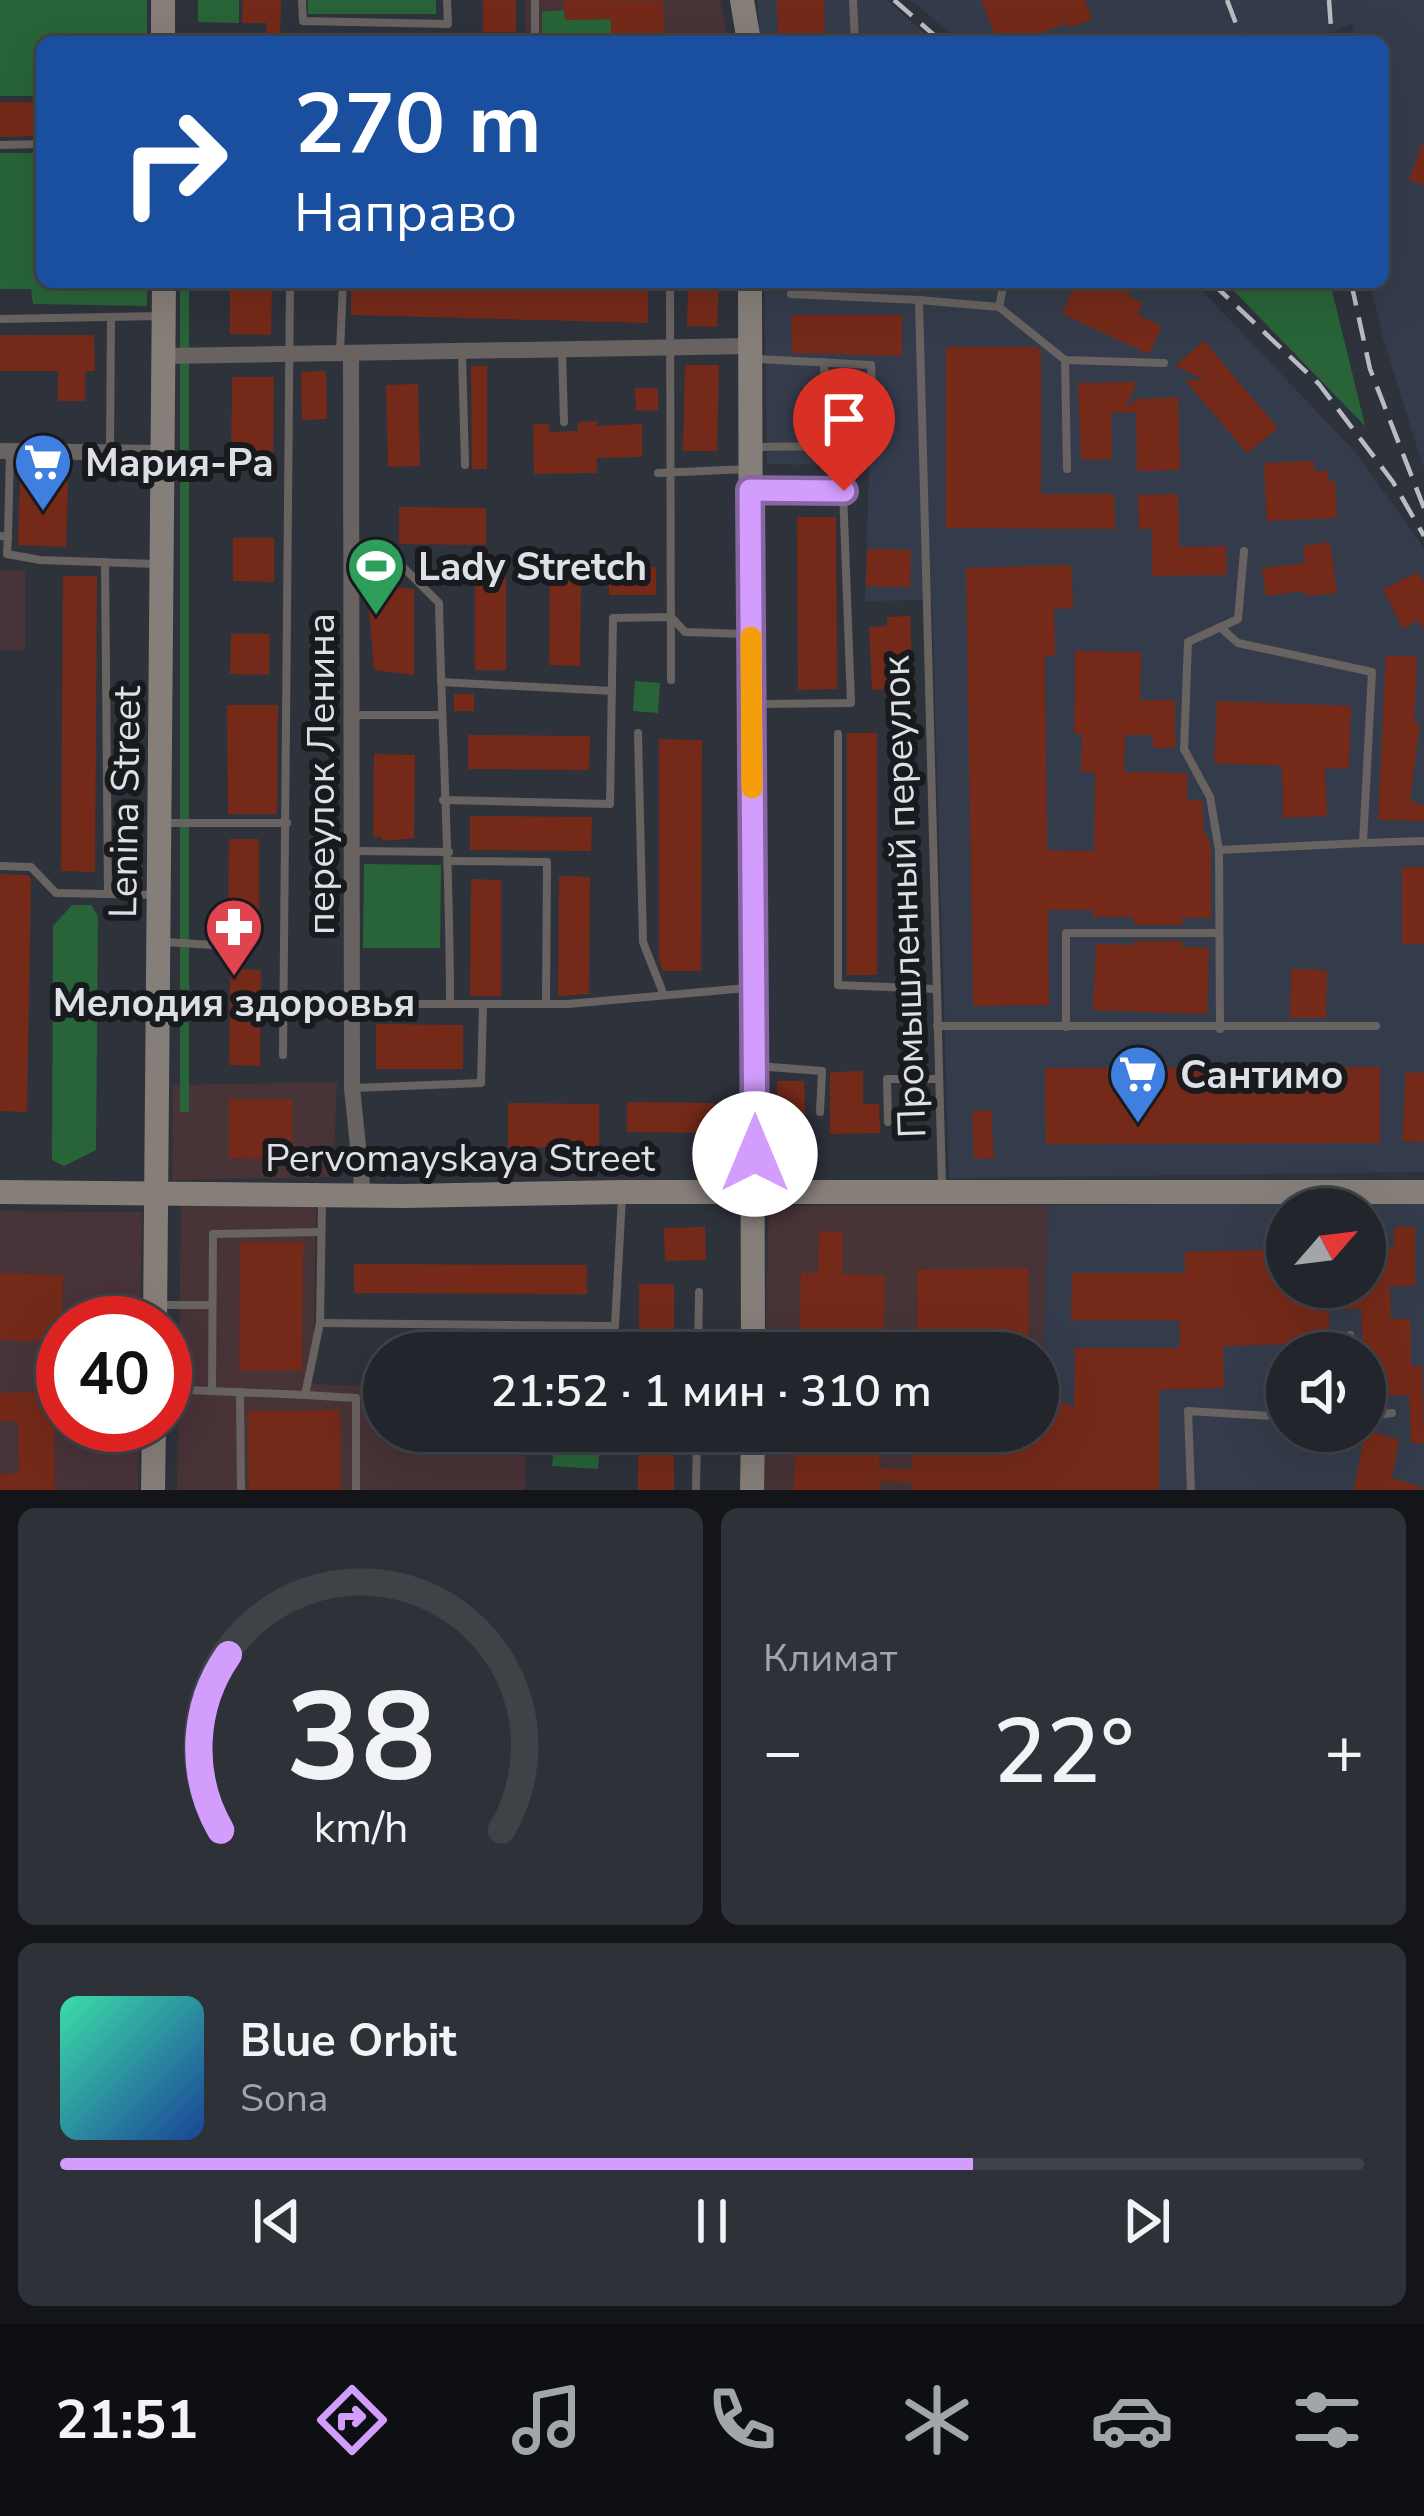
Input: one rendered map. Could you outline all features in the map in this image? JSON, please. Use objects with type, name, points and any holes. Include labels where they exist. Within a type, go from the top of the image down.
[{"type":"main road","points":[[163,0],[163,36]]},
{"type":"main road","points":[[742,0],[747,36]]},
{"type":"main road","name":"Lenina Street","points":[[155,1296],[164,288]]},
{"type":"main road","points":[[750,288],[753,1332]]},
{"type":"main road","name":"Pervomayskaya Street","points":[[0,1192],[1424,1192]]},
{"type":"main road","points":[[153,1490],[154,1452]]},
{"type":"main road","points":[[752,1490],[753,1452]]},
{"type":"street","points":[[164,356],[670,347],[750,352]]},
{"type":"street","name":"переулок Ленина","points":[[346,353],[354,560],[352,1088],[363,1195]]},
{"type":"street","points":[[5,451],[164,453]]},
{"type":"lane","points":[[302,0],[303,21],[448,24],[447,0]]},
{"type":"lane","points":[[535,0],[536,36]]},
{"type":"lane","points":[[853,0],[855,36]]},
{"type":"lane","points":[[0,145],[36,144]]},
{"type":"lane","points":[[283,1055],[290,288]]},
{"type":"lane","points":[[343,288],[346,353]]},
{"type":"lane","points":[[670,288],[671,680]]},
{"type":"lane","points":[[999,307],[1003,288]]},
{"type":"lane","points":[[791,294],[999,307],[1065,360],[1164,363]]},
{"type":"lane","name":"Промышленный переулок","points":[[919,300],[942,1192]]},
{"type":"lane","points":[[0,319],[164,316]]},
{"type":"lane","points":[[110,452],[112,317]]},
{"type":"lane","points":[[562,350],[564,422]]},
{"type":"lane","points":[[463,351],[465,465]]},
{"type":"lane","points":[[658,472],[750,469],[826,450],[840,456],[869,455],[875,450],[871,365],[773,362],[750,352]]},
{"type":"lane","points":[[1065,360],[1067,469]]},
{"type":"lane","points":[[824,362],[826,450]]},
{"type":"lane","points":[[5,451],[7,554],[40,560],[163,565]]},
{"type":"lane","points":[[750,469],[844,491],[851,703],[751,704]]},
{"type":"lane","points":[[1220,1029],[1219,850],[1210,796],[1184,749],[1188,642],[1238,619],[1244,551]]},
{"type":"lane","points":[[354,560],[397,561],[438,599],[442,800],[450,857],[450,1004]]},
{"type":"lane","points":[[105,562],[107,894]]},
{"type":"lane","points":[[442,800],[610,804],[613,618],[671,617],[685,632],[751,634]]},
{"type":"lane","points":[[1220,627],[1238,643],[1372,672],[1363,843]]},
{"type":"lane","points":[[441,682],[612,691]]},
{"type":"lane","points":[[354,715],[441,715]]},
{"type":"lane","points":[[638,733],[643,943],[663,993]]},
{"type":"lane","points":[[838,734],[838,985],[936,989]]},
{"type":"lane","points":[[159,824],[287,824]]},
{"type":"lane","points":[[1219,850],[1424,842]]},
{"type":"lane","points":[[353,851],[547,862],[546,1004]]},
{"type":"lane","points":[[0,866],[31,867],[56,893],[158,895]]},
{"type":"lane","points":[[1066,1028],[1066,933],[1219,933]]},
{"type":"lane","points":[[158,941],[230,946]]},
{"type":"lane","points":[[352,1004],[546,1004],[754,988]]},
{"type":"lane","points":[[352,1088],[481,1083],[483,1004]]},
{"type":"lane","points":[[937,1026],[1376,1026]]},
{"type":"lane","points":[[755,1066],[822,1071],[820,1112]]},
{"type":"lane","points":[[888,1122],[887,1079],[939,1079]]},
{"type":"lane","points":[[320,1323],[615,1326],[622,1192]]},
{"type":"lane","points":[[305,1395],[320,1323],[322,1195]]},
{"type":"lane","points":[[212,1391],[213,1234],[321,1232]]},
{"type":"lane","points":[[699,1332],[700,1292]]},
{"type":"lane","points":[[192,1308],[212,1305]]},
{"type":"lane","points":[[192,1390],[356,1397],[356,1490]]},
{"type":"lane","points":[[240,1392],[241,1490]]},
{"type":"lane","points":[[1191,1490],[1188,1411],[1266,1416]]},
{"type":"lane","points":[[1386,1414],[1392,1413]]},
{"type":"lane","points":[[696,1490],[697,1452]]},
{"type":"shaded area","points":[[525,0],[720,0],[728,36],[526,36]]},
{"type":"shaded area","points":[[758,0],[886,0],[928,36],[759,36]]},
{"type":"shaded area","points":[[911,0],[1424,0],[1424,469],[1371,288],[1389,288],[1389,36],[1352,36],[1353,23],[1325,36],[953,36]]},
{"type":"shaded area","points":[[764,288],[1200,288],[1356,453],[1424,548],[1424,1172],[949,1178],[932,600],[865,601],[869,466],[767,464]]},
{"type":"shaded area","points":[[0,570],[25,570],[25,650],[0,650]]},
{"type":"shaded area","points":[[337,1082],[333,1177],[172,1180],[173,1085]]},
{"type":"shaded area","points":[[181,1201],[316,1206],[313,1384],[363,1386],[363,1452],[526,1452],[525,1490],[177,1490],[178,1452],[192,1452],[192,1296],[180,1296]]},
{"type":"shaded area","points":[[1386,1203],[1424,1203],[1424,1490],[1065,1490],[1059,1332],[1044,1332],[1049,1205],[1266,1204],[1266,1308],[1386,1308]]},
{"type":"shaded area","points":[[1049,1205],[1044,1332],[766,1332],[769,1206]]},
{"type":"shaded area","points":[[0,1211],[142,1212],[140,1296],[36,1296],[36,1452],[139,1452],[138,1490],[0,1490]]},
{"type":"shaded area","points":[[1062,1386],[1065,1490],[762,1490],[763,1452],[1059,1452]]},
{"type":"green space","points":[[0,0],[147,0],[147,36],[36,36],[36,96],[0,96]]},
{"type":"green space","points":[[198,0],[239,0],[239,23],[198,22]]},
{"type":"green space","points":[[308,0],[436,0],[436,14],[308,14]]},
{"type":"green space","points":[[564,10],[565,20],[611,19],[611,36],[542,36],[542,12]]},
{"type":"green space","points":[[0,153],[36,153],[36,288],[147,288],[147,306],[33,304],[31,289],[0,289]]},
{"type":"green space","points":[[180,288],[189,288],[189,1112],[180,1112]]},
{"type":"green space","points":[[1231,288],[1331,288],[1365,426]]},
{"type":"green space","points":[[635,681],[660,683],[658,713],[633,711]]},
{"type":"green space","points":[[364,864],[441,865],[440,948],[363,948]]},
{"type":"green space","points":[[72,905],[91,905],[98,916],[96,1150],[64,1166],[52,1160],[53,926]]},
{"type":"green space","points":[[553,1452],[599,1452],[598,1469],[552,1466]]},
{"type":"building","points":[[243,0],[281,0],[280,36],[266,36],[267,23],[242,23]]},
{"type":"building","points":[[483,0],[516,0],[516,32],[483,32]]},
{"type":"building","points":[[564,0],[663,1],[664,36],[611,36],[611,19],[565,20]]},
{"type":"building","points":[[777,0],[824,0],[825,36],[778,36]]},
{"type":"building","points":[[981,0],[1085,0],[1092,19],[1034,36],[996,36]]},
{"type":"building","points":[[0,102],[36,102],[36,136],[0,137]]},
{"type":"building","points":[[1424,145],[1424,185],[1409,180]]},
{"type":"building","points":[[230,288],[272,288],[271,335],[230,334]]},
{"type":"building","points":[[351,288],[648,289],[648,323],[351,315]]},
{"type":"building","points":[[688,288],[719,288],[717,327],[687,326]]},
{"type":"building","points":[[1073,288],[1132,288],[1128,296],[1143,303],[1138,315],[1162,326],[1149,354],[1062,314]]},
{"type":"building","points":[[791,315],[902,315],[902,356],[792,353]]},
{"type":"building","points":[[0,335],[94,335],[95,371],[85,371],[85,401],[58,401],[58,371],[0,371]]},
{"type":"building","points":[[1204,341],[1278,428],[1247,453],[1185,380],[1205,380],[1175,366]]},
{"type":"building","points":[[946,347],[1036,347],[1041,351],[1041,494],[1114,494],[1115,529],[946,528]]},
{"type":"building","points":[[685,365],[719,365],[717,451],[683,451]]},
{"type":"building","points":[[471,366],[487,366],[487,469],[472,469]]},
{"type":"building","points":[[326,371],[327,419],[302,420],[301,372]]},
{"type":"building","points":[[835,371],[861,373],[861,447],[835,443]]},
{"type":"building","points":[[232,377],[274,377],[273,468],[231,468]]},
{"type":"building","points":[[1137,382],[1125,409],[1136,399],[1178,397],[1180,470],[1137,471],[1136,412],[1111,413],[1112,459],[1081,460],[1078,383]]},
{"type":"building","points":[[418,384],[420,466],[388,467],[386,385]]},
{"type":"building","points":[[635,388],[658,388],[658,410],[636,411]]},
{"type":"building","points":[[597,421],[597,426],[642,424],[642,457],[597,458],[597,473],[534,474],[533,424],[549,424],[549,432],[578,431],[578,422]]},
{"type":"building","points":[[1314,461],[1314,471],[1328,471],[1328,481],[1335,481],[1337,518],[1267,521],[1264,463]]},
{"type":"building","name":"Мария-Ра","points":[[20,479],[68,481],[66,547],[18,545]]},
{"type":"building","points":[[1178,494],[1179,547],[1226,546],[1227,575],[1152,576],[1152,529],[1139,529],[1138,495]]},
{"type":"building","points":[[399,507],[486,508],[486,545],[399,544]]},
{"type":"building","points":[[797,517],[836,517],[837,689],[798,690]]},
{"type":"building","points":[[233,538],[274,538],[274,582],[233,581]]},
{"type":"building","points":[[1330,542],[1337,593],[1266,596],[1262,568],[1305,563],[1303,546]]},
{"type":"building","points":[[867,549],[911,550],[910,587],[866,586]]},
{"type":"building","points":[[1071,565],[1073,608],[1054,609],[1055,655],[1045,656],[1047,850],[1094,851],[1095,772],[1081,772],[1082,734],[1074,734],[1075,651],[1141,652],[1140,700],[1175,700],[1175,748],[1153,748],[1153,735],[1125,735],[1124,772],[1187,773],[1187,800],[1202,800],[1204,835],[1208,835],[1211,851],[1211,918],[1183,918],[1182,925],[1134,925],[1134,917],[1093,917],[1093,910],[1048,910],[1049,1005],[973,1006],[966,568]]},
{"type":"building","points":[[609,567],[656,567],[656,595],[609,595]]},
{"type":"building","points":[[550,570],[581,570],[580,666],[549,665]]},
{"type":"building","points":[[1418,572],[1424,583],[1424,631],[1419,620],[1403,629],[1383,589]]},
{"type":"building","points":[[475,574],[506,574],[506,670],[475,670]]},
{"type":"building","points":[[63,576],[97,576],[95,872],[61,871]]},
{"type":"building","points":[[374,589],[414,589],[414,675],[374,670],[369,610],[374,610]]},
{"type":"building","points":[[910,616],[913,687],[872,690],[869,627],[887,626],[887,617]]},
{"type":"building","points":[[231,634],[270,634],[269,675],[230,674]]},
{"type":"building","points":[[1386,655],[1417,657],[1414,723],[1420,723],[1410,800],[1424,806],[1424,821],[1378,820]]},
{"type":"building","points":[[454,694],[474,694],[474,711],[454,711]]},
{"type":"building","points":[[1217,701],[1351,706],[1349,769],[1325,768],[1327,816],[1283,818],[1282,766],[1214,763]]},
{"type":"building","points":[[227,705],[278,705],[277,814],[228,814]]},
{"type":"building","points":[[847,733],[877,733],[877,975],[847,975]]},
{"type":"building","points":[[468,735],[590,736],[589,770],[468,769]]},
{"type":"building","points":[[659,739],[702,740],[701,971],[663,971],[659,959]]},
{"type":"building","points":[[374,754],[415,755],[414,838],[382,841],[382,837],[373,837]]},
{"type":"building","points":[[470,816],[592,817],[591,851],[470,850]]},
{"type":"building","points":[[229,839],[259,839],[259,935],[228,935]]},
{"type":"building","points":[[1402,867],[1424,867],[1424,944],[1402,944]]},
{"type":"building","points":[[0,874],[31,879],[27,1112],[0,1111]]},
{"type":"building","points":[[559,876],[590,877],[589,994],[558,996]]},
{"type":"building","points":[[471,879],[501,880],[501,996],[470,996]]},
{"type":"building","points":[[1134,941],[1182,941],[1182,947],[1209,948],[1207,1014],[1093,1010],[1096,944],[1134,945]]},
{"type":"building","points":[[230,969],[261,970],[260,1066],[229,1065]]},
{"type":"building","points":[[1291,969],[1327,970],[1326,1018],[1290,1018]]},
{"type":"building","points":[[376,1024],[463,1025],[463,1069],[376,1069]]},
{"type":"building","points":[[1380,1067],[1380,1143],[1046,1144],[1045,1068]]},
{"type":"building","points":[[863,1071],[863,1104],[879,1104],[880,1133],[830,1134],[830,1072]]},
{"type":"building","points":[[1406,1072],[1424,1073],[1424,1142],[1402,1141]]},
{"type":"building","points":[[777,1081],[804,1081],[806,1130],[776,1131]]},
{"type":"building","points":[[229,1099],[292,1100],[292,1159],[229,1158]]},
{"type":"building","points":[[627,1102],[715,1103],[714,1133],[627,1132]]},
{"type":"building","points":[[508,1103],[599,1104],[599,1148],[508,1147]]},
{"type":"building","points":[[991,1110],[994,1158],[974,1159],[972,1111]]},
{"type":"building","points":[[705,1227],[706,1260],[665,1261],[664,1228]]},
{"type":"building","points":[[1394,1227],[1415,1227],[1415,1286],[1390,1286],[1391,1319],[1410,1319],[1411,1366],[1422,1366],[1424,1443],[1411,1443],[1409,1395],[1386,1396],[1386,1332],[1362,1332],[1361,1309],[1329,1310],[1330,1332],[1266,1332],[1266,1345],[1223,1346],[1224,1388],[1159,1390],[1159,1490],[912,1490],[912,1482],[879,1481],[879,1490],[794,1490],[795,1452],[879,1452],[879,1468],[912,1470],[912,1452],[1059,1452],[1059,1400],[1074,1408],[1075,1348],[1180,1348],[1179,1320],[1071,1320],[1072,1273],[1185,1273],[1185,1252],[1266,1250],[1266,1308],[1386,1308],[1386,1247],[1394,1247]]},
{"type":"building","points":[[819,1231],[842,1232],[842,1274],[885,1276],[884,1332],[800,1332],[801,1273],[818,1273]]},
{"type":"building","points":[[240,1242],[303,1242],[302,1370],[239,1370]]},
{"type":"building","points":[[354,1264],[587,1265],[587,1294],[354,1293]]},
{"type":"building","points":[[1028,1268],[1029,1332],[918,1332],[917,1270]]},
{"type":"building","points":[[0,1273],[63,1275],[62,1296],[36,1296],[36,1341],[0,1340]]},
{"type":"building","points":[[639,1284],[674,1284],[674,1332],[639,1332]]},
{"type":"building","points":[[36,1392],[36,1452],[55,1452],[55,1490],[0,1490],[0,1474],[19,1473],[18,1421],[0,1421],[0,1393]]},
{"type":"building","points":[[340,1410],[341,1490],[249,1490],[248,1411]]},
{"type":"building","points":[[1386,1436],[1399,1440],[1392,1478],[1422,1487],[1421,1490],[1354,1490],[1361,1452],[1386,1452]]},
{"type":"building","points":[[638,1452],[674,1452],[674,1490],[638,1490]]},
{"type":"railway","points":[[894,0],[935,36]]},
{"type":"railway","points":[[1227,0],[1241,36]]},
{"type":"railway","points":[[1329,0],[1332,36]]},
{"type":"railway","points":[[1217,288],[1319,384],[1393,482],[1424,536]]},
{"type":"railway","points":[[1352,288],[1370,369],[1424,508]]},
{"type":"slow traffic","points":[[751,637],[752,788]]},
{"type":"place","name":"Мария-Ра","points":[[43,513]]},
{"type":"place","name":"Lady Stretch","points":[[376,617]]},
{"type":"place","name":"Мелодия здоровья","points":[[234,978]]},
{"type":"place","name":"Сантимо","points":[[1138,1125]]},
{"type":"route","points":[[755,1154],[750,490],[844,491]]}]
